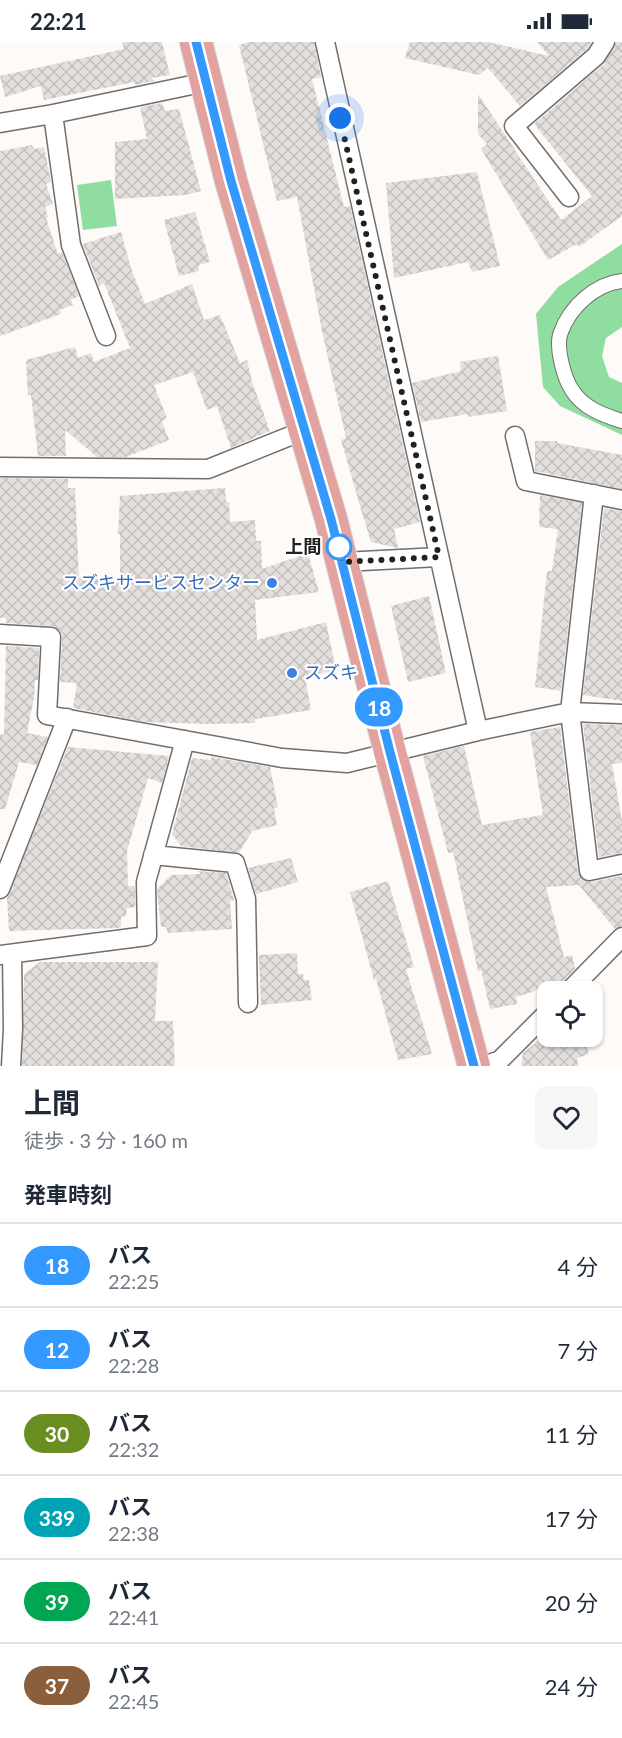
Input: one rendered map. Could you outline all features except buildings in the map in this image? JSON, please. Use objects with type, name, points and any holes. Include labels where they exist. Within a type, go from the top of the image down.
[{"type":"highway","points":[[196,42],[231,181],[343,562],[390,752],[474,1066]]},
{"type":"street","points":[[325,42],[478,731]]},
{"type":"street","points":[[569,197],[514,126],[596,56],[605,42]]},
{"type":"street","points":[[0,123],[206,82]]},
{"type":"street","points":[[53,114],[70,245],[106,336]]},
{"type":"street","points":[[622,281],[596,289],[574,308],[560,334],[562,368],[572,392],[597,413],[622,421]]},
{"type":"street","points":[[0,467],[208,469],[304,430]]},
{"type":"street","points":[[515,436],[526,481],[622,500]]},
{"type":"street","points":[[594,495],[570,712],[589,871],[622,864]]},
{"type":"street","points":[[343,562],[439,557]]},
{"type":"street","points":[[0,634],[51,637],[47,714],[282,758],[347,763],[478,731],[570,712],[622,714]]},
{"type":"street","points":[[0,889],[67,718]]},
{"type":"street","points":[[10,1066],[13,1029],[6,954],[147,936],[146,882],[185,740]]},
{"type":"street","points":[[153,855],[236,863],[246,898],[249,1003]]},
{"type":"street","points":[[578,981],[622,937]]},
{"type":"street","points":[[484,1066],[500,1060],[537,1023]]},
{"type":"green space","points":[[111,180],[117,226],[83,230],[77,185]]},
{"type":"green space","points":[[622,244],[622,327],[606,338],[602,356],[609,377],[622,383],[622,435],[560,406],[543,387],[536,314],[558,287]]},
{"type":"bus line","name":"18","points":[[196,42],[231,181],[331,519],[390,752],[474,1066]]},
{"type":"place","name":"上間","points":[[339,547]]},
{"type":"place","name":"スズキサービスセンター","points":[[272,583]]},
{"type":"place","name":"スズキ","points":[[292,673]]},
{"type":"route","points":[[339,547],[343,562],[439,557],[340,118]]}]
